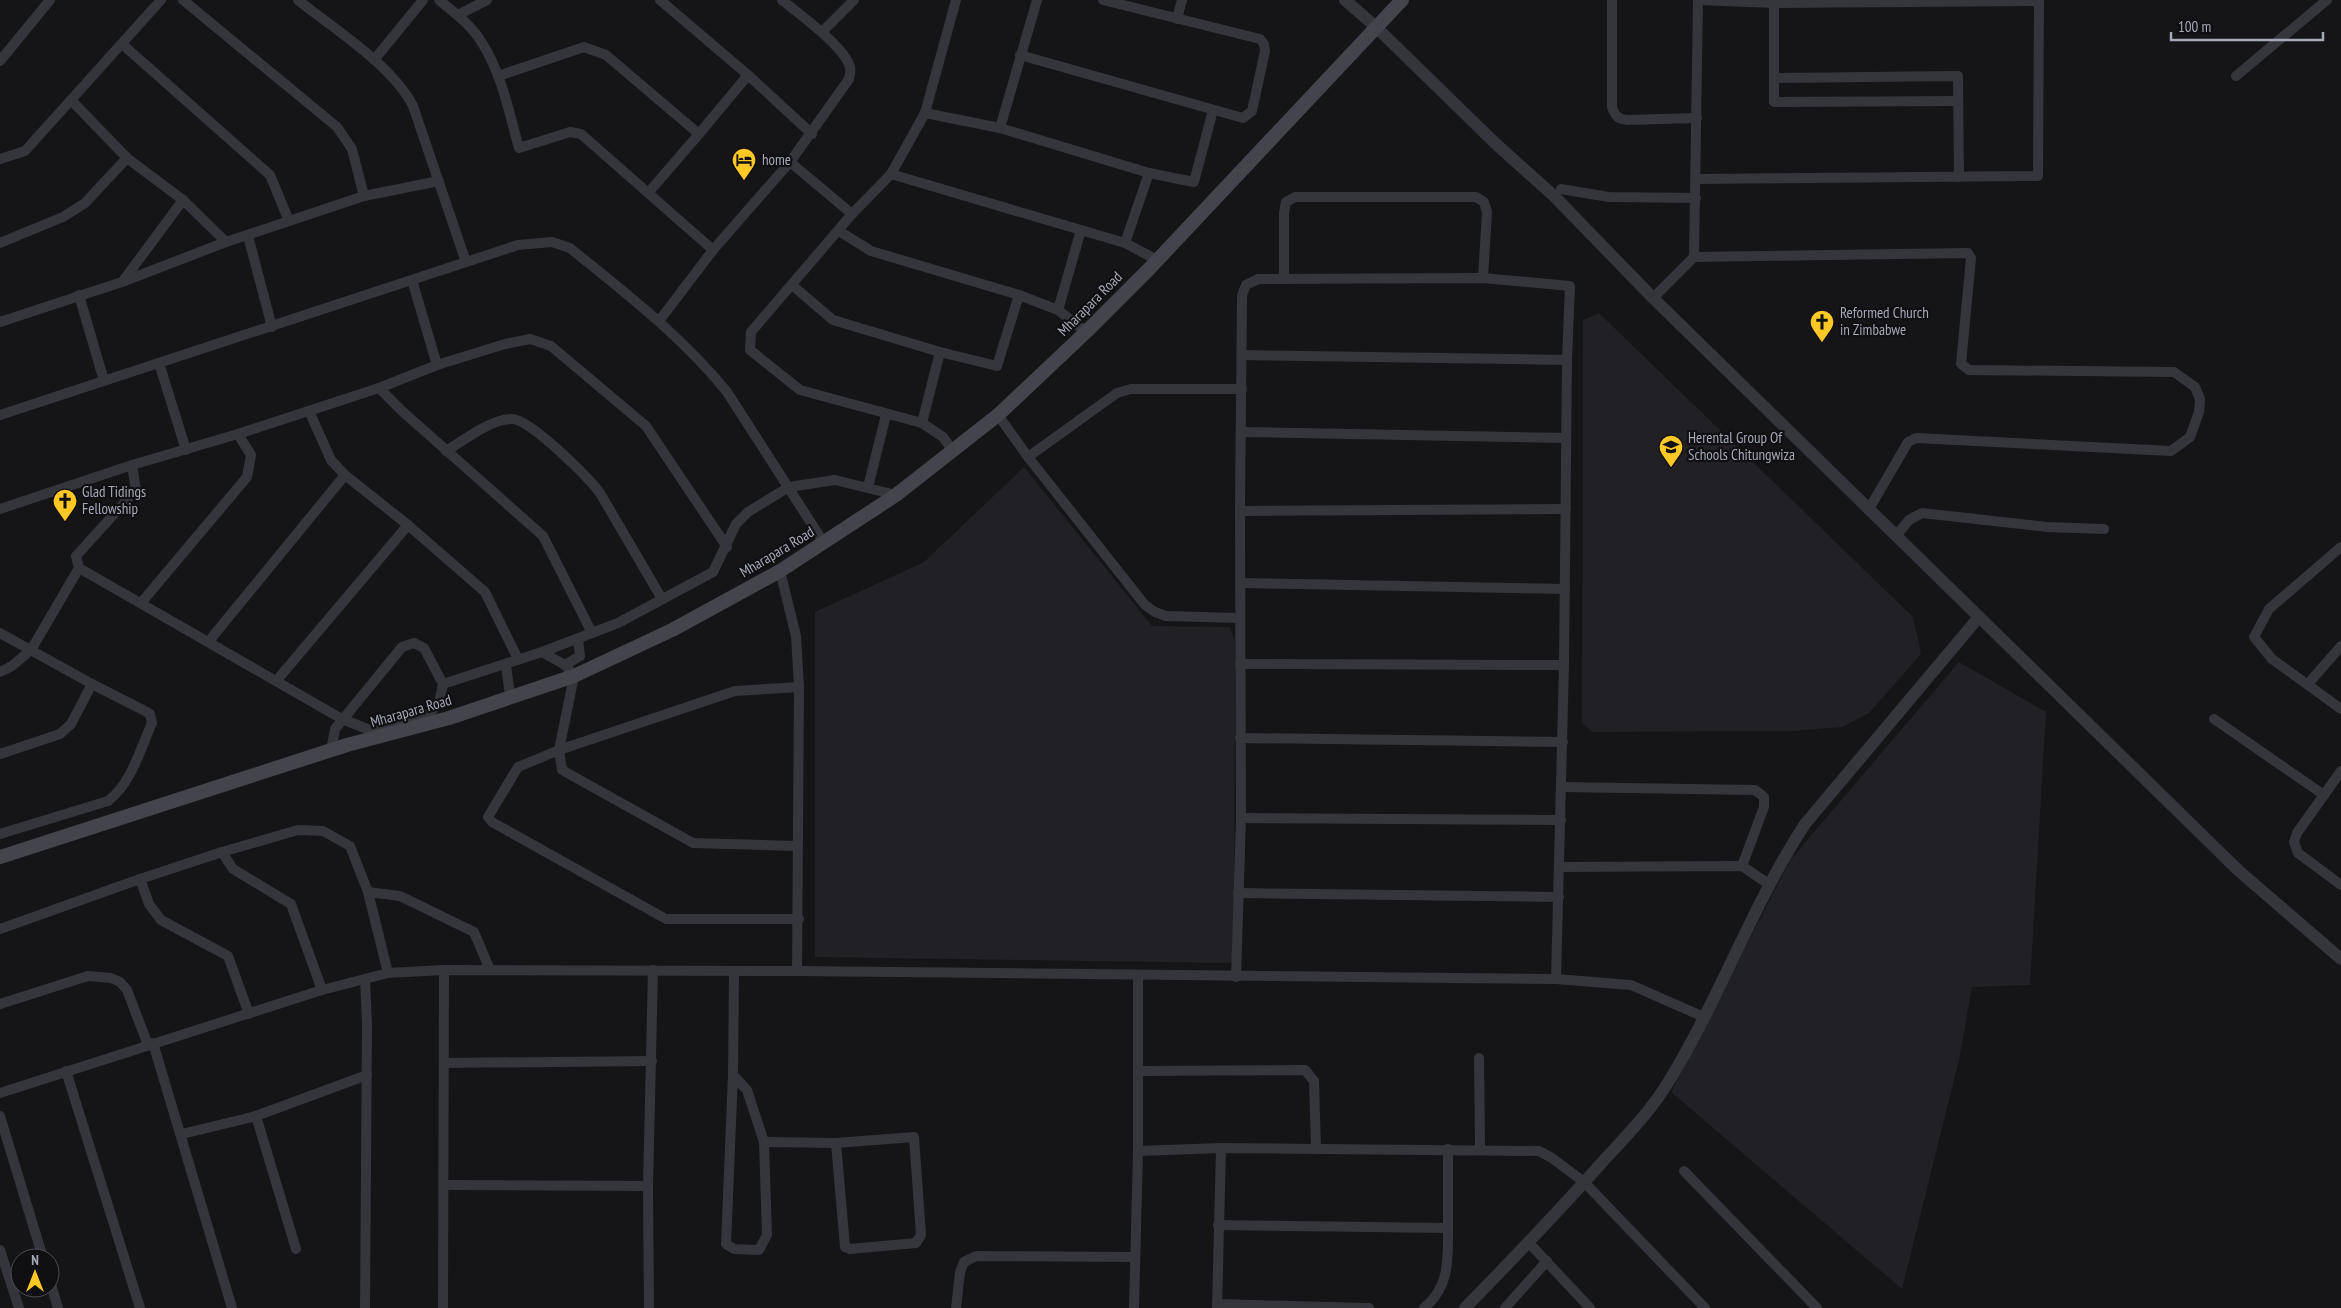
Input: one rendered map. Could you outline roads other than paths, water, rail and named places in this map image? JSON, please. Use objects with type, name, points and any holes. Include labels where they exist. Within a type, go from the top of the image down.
[{"type":"main road","name":"Mharapara Road","points":[[0,858],[331,751],[449,718],[510,696],[672,630],[780,571],[896,495],[998,415],[1086,332],[1157,260],[1402,0]]},
{"type":"street","points":[[0,61],[50,0]]},
{"type":"street","points":[[0,159],[25,151],[160,0]]},
{"type":"street","points":[[183,0],[337,128],[352,149],[364,196]]},
{"type":"street","points":[[298,0],[374,60],[405,91],[413,106],[466,262]]},
{"type":"street","points":[[374,60],[423,0]]},
{"type":"street","points":[[439,0],[458,15],[482,42],[498,76],[519,148],[570,132],[581,134],[713,250]]},
{"type":"street","points":[[458,15],[487,0]]},
{"type":"street","points":[[660,0],[748,75],[812,134]]},
{"type":"street","points":[[659,321],[713,250],[812,134],[849,79],[850,68],[846,58],[822,32],[782,0]]},
{"type":"street","points":[[822,32],[854,0]]},
{"type":"street","points":[[953,451],[943,437],[922,423],[886,415],[800,390],[750,350],[752,332],[852,214],[891,174],[925,113],[956,0]]},
{"type":"street","points":[[1000,128],[1037,0]]},
{"type":"street","points":[[1020,55],[1243,118],[1249,116],[1252,111],[1265,51],[1264,44],[1260,39],[1104,0]]},
{"type":"street","points":[[1177,19],[1182,0]]},
{"type":"street","points":[[1345,0],[1376,27],[1496,144],[1554,196],[1653,298],[2239,871],[2341,959]]},
{"type":"street","points":[[1612,0],[1612,107],[1614,114],[1620,119],[1626,120],[1697,118]]},
{"type":"street","points":[[1653,298],[1694,257],[1698,0],[1774,3],[2039,1],[2038,176],[1696,179]]},
{"type":"street","points":[[2236,76],[2327,0]]},
{"type":"street","points":[[1774,3],[1774,102],[1958,101]]},
{"type":"street","points":[[122,44],[270,175],[289,222]]},
{"type":"street","points":[[498,76],[584,47],[606,55],[699,134]]},
{"type":"street","points":[[649,192],[748,75]]},
{"type":"street","points":[[1774,78],[1958,76],[1959,177]]},
{"type":"street","points":[[71,100],[127,158],[183,200],[226,242]]},
{"type":"street","points":[[925,113],[1000,128],[1149,173],[1194,182],[1213,110]]},
{"type":"street","points":[[0,243],[63,217],[85,203],[127,158]]},
{"type":"street","points":[[790,162],[852,214]]},
{"type":"street","points":[[1125,243],[1149,173]]},
{"type":"street","points":[[891,174],[1125,243],[1157,260]]},
{"type":"street","points":[[0,322],[122,282],[226,242],[364,196],[439,181]]},
{"type":"street","points":[[1561,188],[1609,197],[1696,198]]},
{"type":"street","points":[[1284,279],[1284,213],[1286,202],[1296,197],[1476,197],[1484,202],[1487,212],[1483,278]]},
{"type":"street","points":[[122,282],[183,200]]},
{"type":"street","points":[[1058,310],[1081,230]]},
{"type":"street","points":[[839,231],[871,251],[1019,295],[1058,310],[1086,332]]},
{"type":"street","points":[[248,236],[272,327]]},
{"type":"street","points":[[0,415],[518,245],[552,242],[570,248],[659,321],[710,372],[727,392],[824,542]]},
{"type":"street","points":[[1694,257],[1968,253],[1971,258],[1961,364],[1969,370],[2174,372],[2186,378],[2195,387],[2200,399],[2199,412],[2190,438],[2171,451],[1916,438],[1908,442],[1869,509]]},
{"type":"street","points":[[1236,976],[1241,818],[1240,510],[1242,295],[1246,285],[1258,279],[1483,278],[1570,286],[1567,360],[1563,742],[1556,979]]},
{"type":"street","points":[[412,280],[437,365]]},
{"type":"street","points":[[792,285],[833,320],[940,352],[997,366],[1019,295]]},
{"type":"street","points":[[79,295],[104,381]]},
{"type":"street","points":[[0,509],[132,465],[238,434],[379,388],[437,365],[505,344],[530,339],[551,346],[646,426],[727,547]]},
{"type":"street","points":[[922,423],[940,352]]},
{"type":"street","points":[[1242,355],[1567,360]]},
{"type":"street","points":[[159,363],[186,450]]},
{"type":"street","points":[[379,388],[446,451],[543,536],[592,633]]},
{"type":"street","points":[[1028,458],[1117,393],[1131,389],[1242,390]]},
{"type":"street","points":[[309,411],[331,460],[345,475],[408,525],[485,592],[518,659]]},
{"type":"street","points":[[868,487],[886,415]]},
{"type":"street","points":[[998,415],[1028,458],[1145,605],[1155,612],[1166,616],[1240,618]]},
{"type":"street","points":[[446,451],[486,426],[512,419],[526,423],[588,476],[600,493],[662,599]]},
{"type":"street","points":[[1242,432],[1566,438]]},
{"type":"street","points":[[141,603],[247,477],[251,455],[238,434]]},
{"type":"street","points":[[0,672],[12,666],[31,650],[79,568],[76,556],[136,490],[132,465]]},
{"type":"street","points":[[209,641],[345,475]]},
{"type":"street","points":[[443,684],[506,665],[618,623],[713,572],[727,547],[736,524],[748,512],[789,487],[835,480],[896,495]]},
{"type":"street","points":[[1240,510],[1566,509]]},
{"type":"street","points":[[1896,536],[1909,520],[1922,513],[2047,527],[2104,529]]},
{"type":"street","points":[[277,680],[408,525]]},
{"type":"street","points":[[2341,547],[2270,609],[2254,636],[2272,658],[2341,708]]},
{"type":"street","points":[[79,568],[342,719],[370,730],[385,728],[427,716],[438,703],[443,684],[424,648],[414,643],[402,647],[342,719],[335,729],[331,751]]},
{"type":"street","points":[[780,571],[796,636],[799,687],[797,846],[799,919],[797,971]]},
{"type":"street","points":[[1240,583],[1565,589]]},
{"type":"street","points":[[1465,1308],[1529,1243],[1655,1102],[1693,1039],[1788,849],[1804,824],[1979,617]]},
{"type":"street","points":[[0,633],[150,714],[152,724],[125,784],[108,801],[0,834]]},
{"type":"street","points":[[578,639],[580,656],[569,671],[559,750],[562,770],[693,843],[797,846]]},
{"type":"street","points":[[2308,684],[2341,646]]},
{"type":"street","points":[[542,652],[569,671]]},
{"type":"street","points":[[1240,664],[1564,665]]},
{"type":"street","points":[[506,665],[510,696]]},
{"type":"street","points":[[0,754],[60,734],[71,724],[92,684]]},
{"type":"street","points":[[799,687],[735,690],[559,750],[518,767],[488,817],[492,822],[666,919],[799,919]]},
{"type":"street","points":[[2214,719],[2324,795]]},
{"type":"street","points":[[1240,738],[1563,742]]},
{"type":"street","points":[[2341,771],[2295,837],[2294,848],[2341,885]]},
{"type":"street","points":[[1562,787],[1754,790],[1764,797],[1764,807],[1742,866]]},
{"type":"street","points":[[1241,818],[1561,820]]},
{"type":"street","points":[[0,929],[222,852],[298,830],[323,831],[350,846],[368,892],[388,973]]},
{"type":"street","points":[[222,852],[233,869],[291,904],[322,990]]},
{"type":"street","points":[[1560,867],[1742,866],[1770,885]]},
{"type":"street","points":[[140,879],[149,904],[161,920],[228,956],[249,1014]]},
{"type":"street","points":[[368,892],[400,896],[474,932],[490,970]]},
{"type":"street","points":[[1238,893],[1559,897]]},
{"type":"street","points":[[0,1093],[322,990],[388,973],[444,970],[797,971],[1556,979],[1631,985],[1704,1017]]},
{"type":"street","points":[[443,1308],[444,970]]},
{"type":"street","points":[[649,1308],[648,1186],[653,970]]},
{"type":"street","points":[[733,1076],[748,1090],[764,1142],[767,1235],[759,1250],[734,1249],[726,1244],[725,1233],[733,1076],[734,971]]},
{"type":"street","points":[[0,1004],[88,976],[110,978],[120,982],[127,990],[151,1044],[182,1134],[232,1308]]},
{"type":"street","points":[[1134,1308],[1138,1151],[1138,976]]},
{"type":"street","points":[[364,1308],[367,1075],[365,979]]},
{"type":"street","points":[[1478,1058],[1480,1149]]},
{"type":"street","points":[[445,1063],[652,1061]]},
{"type":"street","points":[[1138,1071],[1305,1070],[1314,1081],[1316,1148]]},
{"type":"street","points":[[66,1071],[140,1308]]},
{"type":"street","points":[[182,1134],[256,1116],[367,1075]]},
{"type":"street","points":[[0,1116],[40,1248]]},
{"type":"street","points":[[256,1116],[296,1249]]},
{"type":"street","points":[[764,1142],[836,1143],[914,1137],[921,1236],[916,1243],[850,1249],[845,1247],[836,1143]]},
{"type":"street","points":[[1138,1151],[1221,1148],[1539,1150],[1584,1182],[1705,1308]]},
{"type":"street","points":[[1221,1148],[1217,1306],[1369,1308]]},
{"type":"street","points":[[1424,1308],[1440,1292],[1447,1274],[1448,1149]]},
{"type":"street","points":[[1684,1170],[1817,1308]]},
{"type":"street","points":[[444,1185],[648,1186]]},
{"type":"street","points":[[1218,1226],[1448,1228]]},
{"type":"street","points":[[1529,1243],[1590,1308]]},
{"type":"street","points":[[0,1250],[19,1308]]},
{"type":"street","points":[[956,1308],[960,1272],[964,1262],[976,1256],[1135,1257]]},
{"type":"street","points":[[1505,1308],[1547,1261]]},
{"type":"place","name":"home","points":[[744,181]]},
{"type":"place","name":"Reformed Church in Zimbabwe","points":[[1822,343]]},
{"type":"place","name":"Herental Group Of Schools Chitungwiza","points":[[1671,468]]},
{"type":"place","name":"Glad Tidings Fellowship","points":[[65,522]]}]
